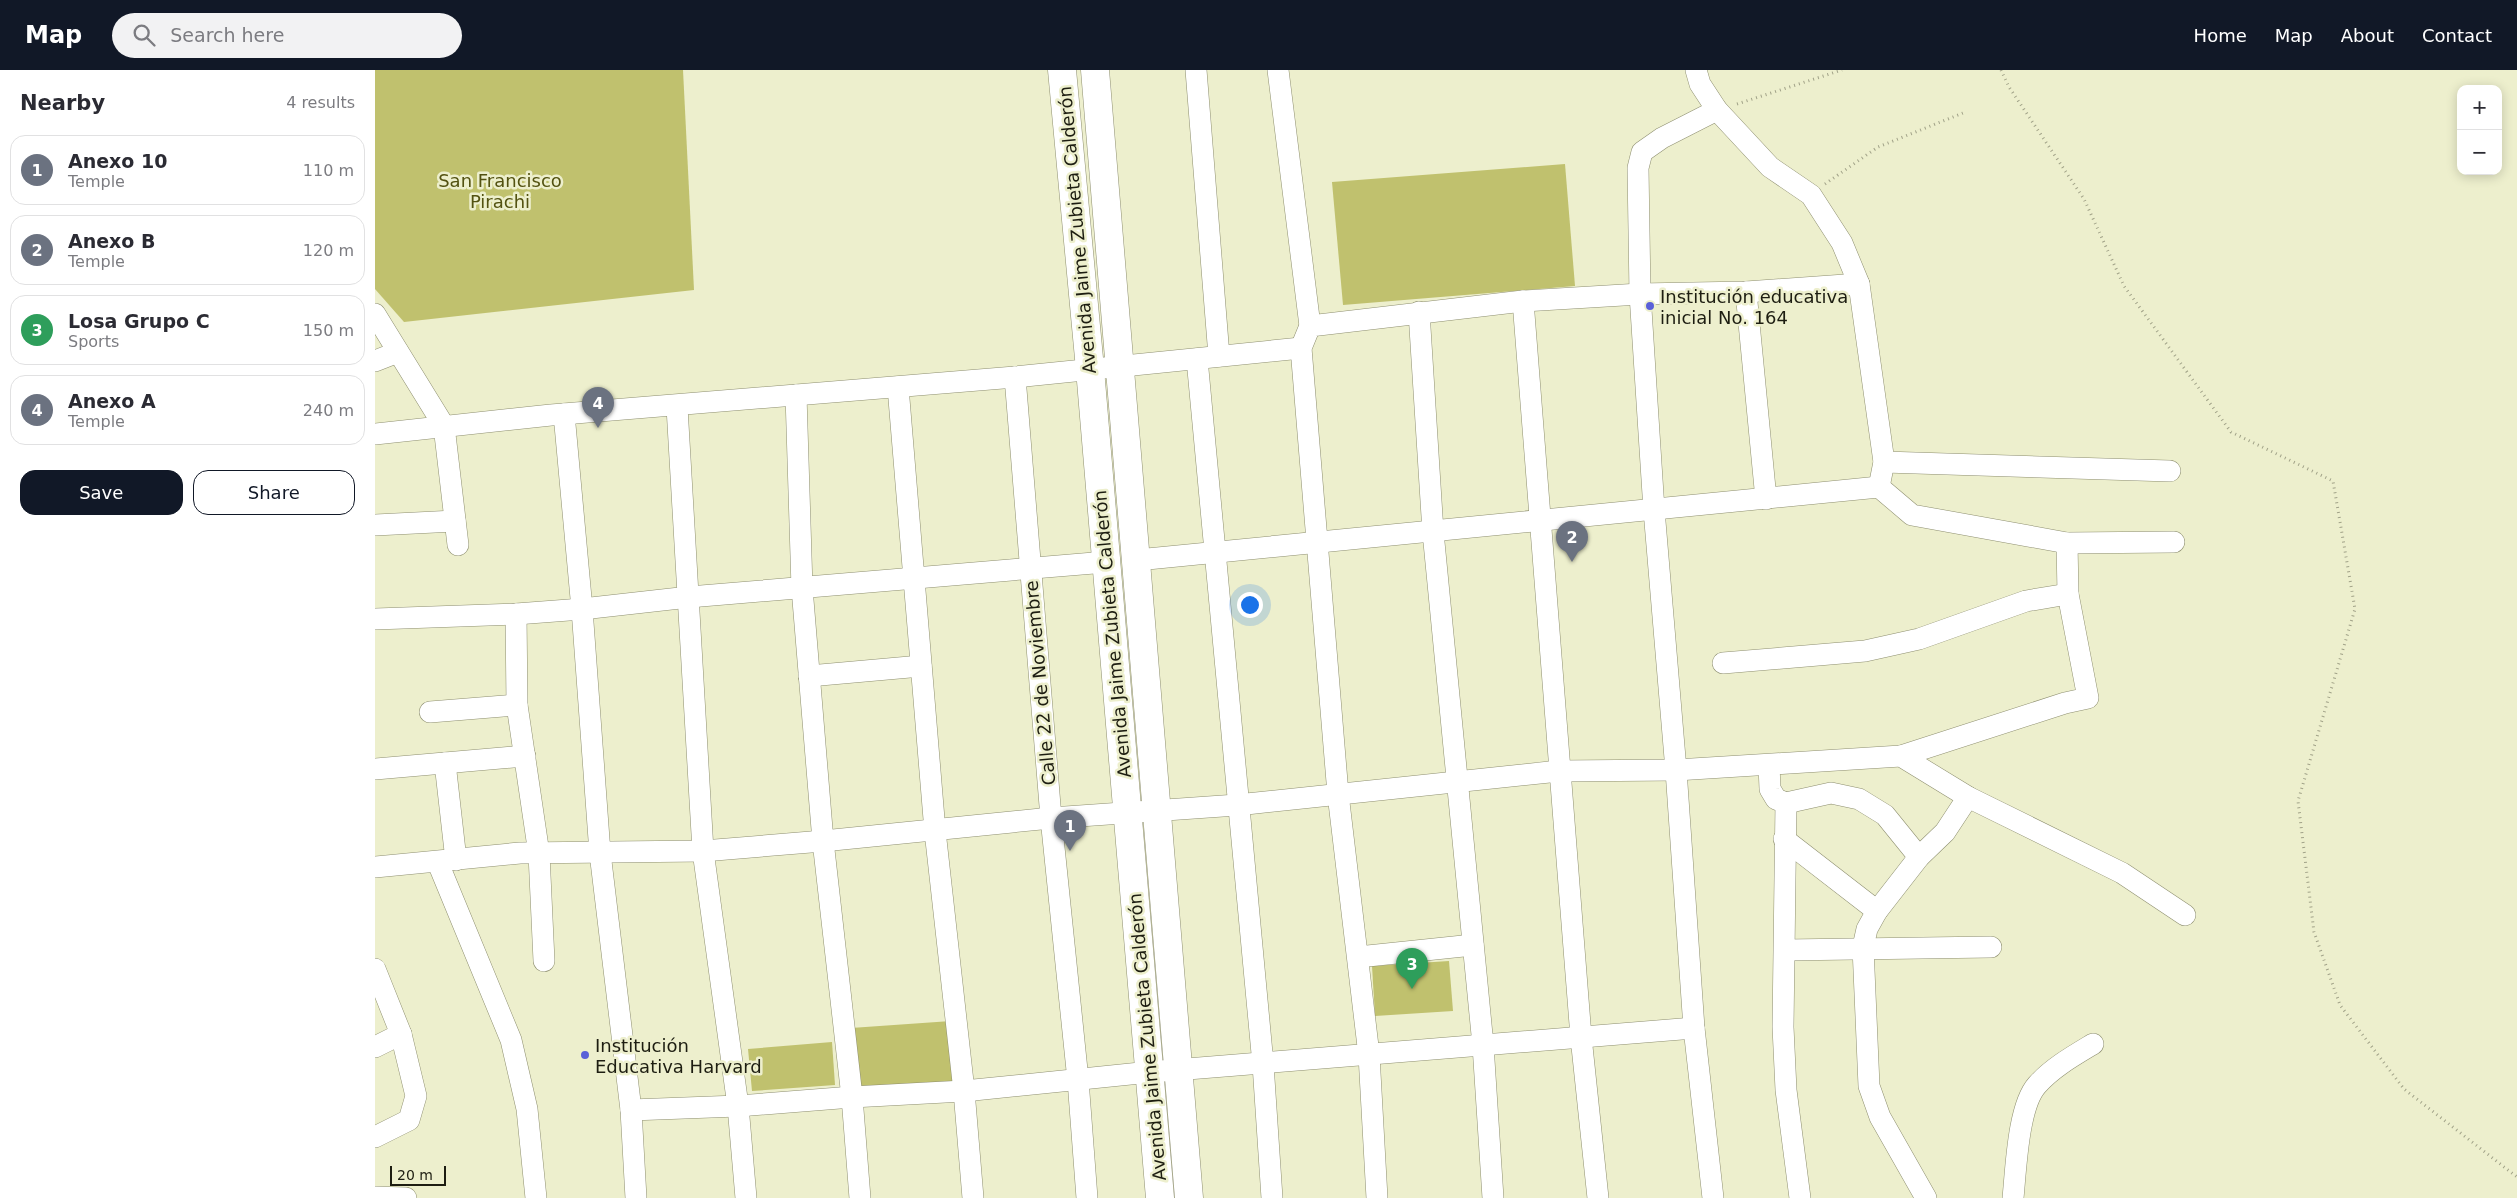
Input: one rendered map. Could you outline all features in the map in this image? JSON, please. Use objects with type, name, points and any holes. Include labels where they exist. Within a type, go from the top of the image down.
[{"type":"street","name":"Avenida Jaime Zubieta Calderón","points":[[1063,70],[1160,1198]]},
{"type":"street","name":"Avenida Jaime Zubieta Calderón","points":[[1095,70],[1189,1198]]},
{"type":"street","points":[[1196,70],[1219,356]]},
{"type":"street","points":[[1278,70],[1310,326],[1301,348],[1338,794],[1369,1055],[1377,1198]]},
{"type":"street","points":[[1696,70],[1700,84],[1717,110],[1770,167],[1811,195],[1842,243],[1859,284],[1883,462],[1879,486]]},
{"type":"street","points":[[1713,1198],[1694,1028],[1676,770],[1654,510],[1639,294],[1638,168],[1642,152],[1662,138],[1717,110]]},
{"type":"street","points":[[1310,326],[1523,300],[1639,294],[1746,292],[1859,284]]},
{"type":"street","points":[[1746,292],[1766,499]]},
{"type":"street","points":[[1523,300],[1581,1037],[1598,1198]]},
{"type":"street","points":[[1419,312],[1433,532],[1483,1045],[1493,1198]]},
{"type":"street","points":[[375,314],[444,426],[458,545]]},
{"type":"street","points":[[375,434],[564,414],[898,387],[1301,348]]},
{"type":"street","points":[[375,361],[398,352]]},
{"type":"street","points":[[1197,359],[1237,806],[1263,1064],[1272,1198]]},
{"type":"street","name":"Calle 22 de Noviembre","points":[[1015,376],[1051,818],[1078,1080],[1087,1198]]},
{"type":"street","points":[[898,387],[935,831],[964,1091],[973,1198]]},
{"type":"street","points":[[796,395],[802,588],[809,676],[823,841],[852,1097],[860,1198]]},
{"type":"street","points":[[677,406],[703,851],[738,1106],[746,1198]]},
{"type":"street","points":[[564,414],[582,609],[600,853],[631,1110],[636,1198]]},
{"type":"street","points":[[1883,462],[2170,471]]},
{"type":"street","points":[[1137,560],[1433,532],[1541,519],[1766,499],[1879,486],[1912,515],[2067,543],[2174,542]]},
{"type":"street","points":[[375,525],[455,521]]},
{"type":"street","points":[[375,868],[496,855],[703,851],[935,831],[1051,818],[1237,806],[1559,772],[1676,770],[1901,756],[2065,703],[2088,698],[2068,594],[2067,543]]},
{"type":"street","points":[[375,619],[516,614],[582,609],[689,597],[1106,562]]},
{"type":"street","points":[[1723,663],[1865,651],[1919,639],[2026,601],[2068,594]]},
{"type":"street","points":[[516,614],[517,705],[539,854],[544,961]]},
{"type":"street","points":[[809,676],[921,666]]},
{"type":"street","points":[[430,712],[517,705]]},
{"type":"street","points":[[375,768],[525,756]]},
{"type":"street","points":[[1901,756],[1968,797],[2122,874],[2185,915]]},
{"type":"street","points":[[445,763],[447,861],[511,1040],[527,1109],[536,1198]]},
{"type":"street","points":[[1769,765],[1770,789],[1775,799],[1786,803],[1831,793],[1859,799],[1885,815],[1919,857]]},
{"type":"street","points":[[1926,1198],[1880,1117],[1869,1086],[1863,947],[1867,929],[1877,911],[1919,857],[1945,832],[1968,797]]},
{"type":"street","points":[[1786,803],[1784,838],[1785,950],[1783,1027],[1786,1090],[1800,1198]]},
{"type":"street","points":[[1784,838],[1877,911]]},
{"type":"street","points":[[1357,957],[1473,945]]},
{"type":"street","points":[[1785,950],[1863,947],[1991,947]]},
{"type":"street","points":[[375,969],[401,1034],[416,1096],[409,1120],[375,1137]]},
{"type":"street","points":[[631,1110],[738,1106],[964,1091],[1150,1072],[1694,1028]]},
{"type":"street","points":[[375,1047],[401,1034]]},
{"type":"street","points":[[2013,1198],[2023,1112],[2035,1087],[2055,1069],[2093,1044]]},
{"type":"street","points":[[375,1197],[406,1198]]},
{"type":"path","points":[[1717,110],[1842,70]]},
{"type":"path","points":[[2001,70],[2009,87],[2084,199],[2125,286],[2231,432],[2333,481],[2355,609],[2298,800],[2314,932],[2340,1005],[2404,1089],[2517,1177]]},
{"type":"path","points":[[1811,195],[1878,147],[1963,113]]},
{"type":"green space","name":"San Francisco Pirachi","points":[[375,70],[683,70],[694,290],[404,322],[375,289]]},
{"type":"green space","points":[[1565,164],[1575,286],[1343,305],[1332,182]]},
{"type":"green space","points":[[1449,961],[1453,1011],[1375,1016],[1372,966]]},
{"type":"green space","points":[[951,1021],[956,1081],[856,1088],[851,1028]]},
{"type":"green space","points":[[832,1042],[835,1085],[752,1091],[748,1049]]},
{"type":"place","name":"Institución educativa inicial No. 164","points":[[1650,306]]},
{"type":"place","name":"Anexo A","points":[[598,428]]},
{"type":"place","name":"Anexo B","points":[[1572,562]]},
{"type":"place","name":"Anexo 10","points":[[1070,851]]},
{"type":"place","name":"Losa Grupo C","points":[[1412,989]]},
{"type":"place","name":"Institución Educativa Harvard","points":[[585,1055]]}]
